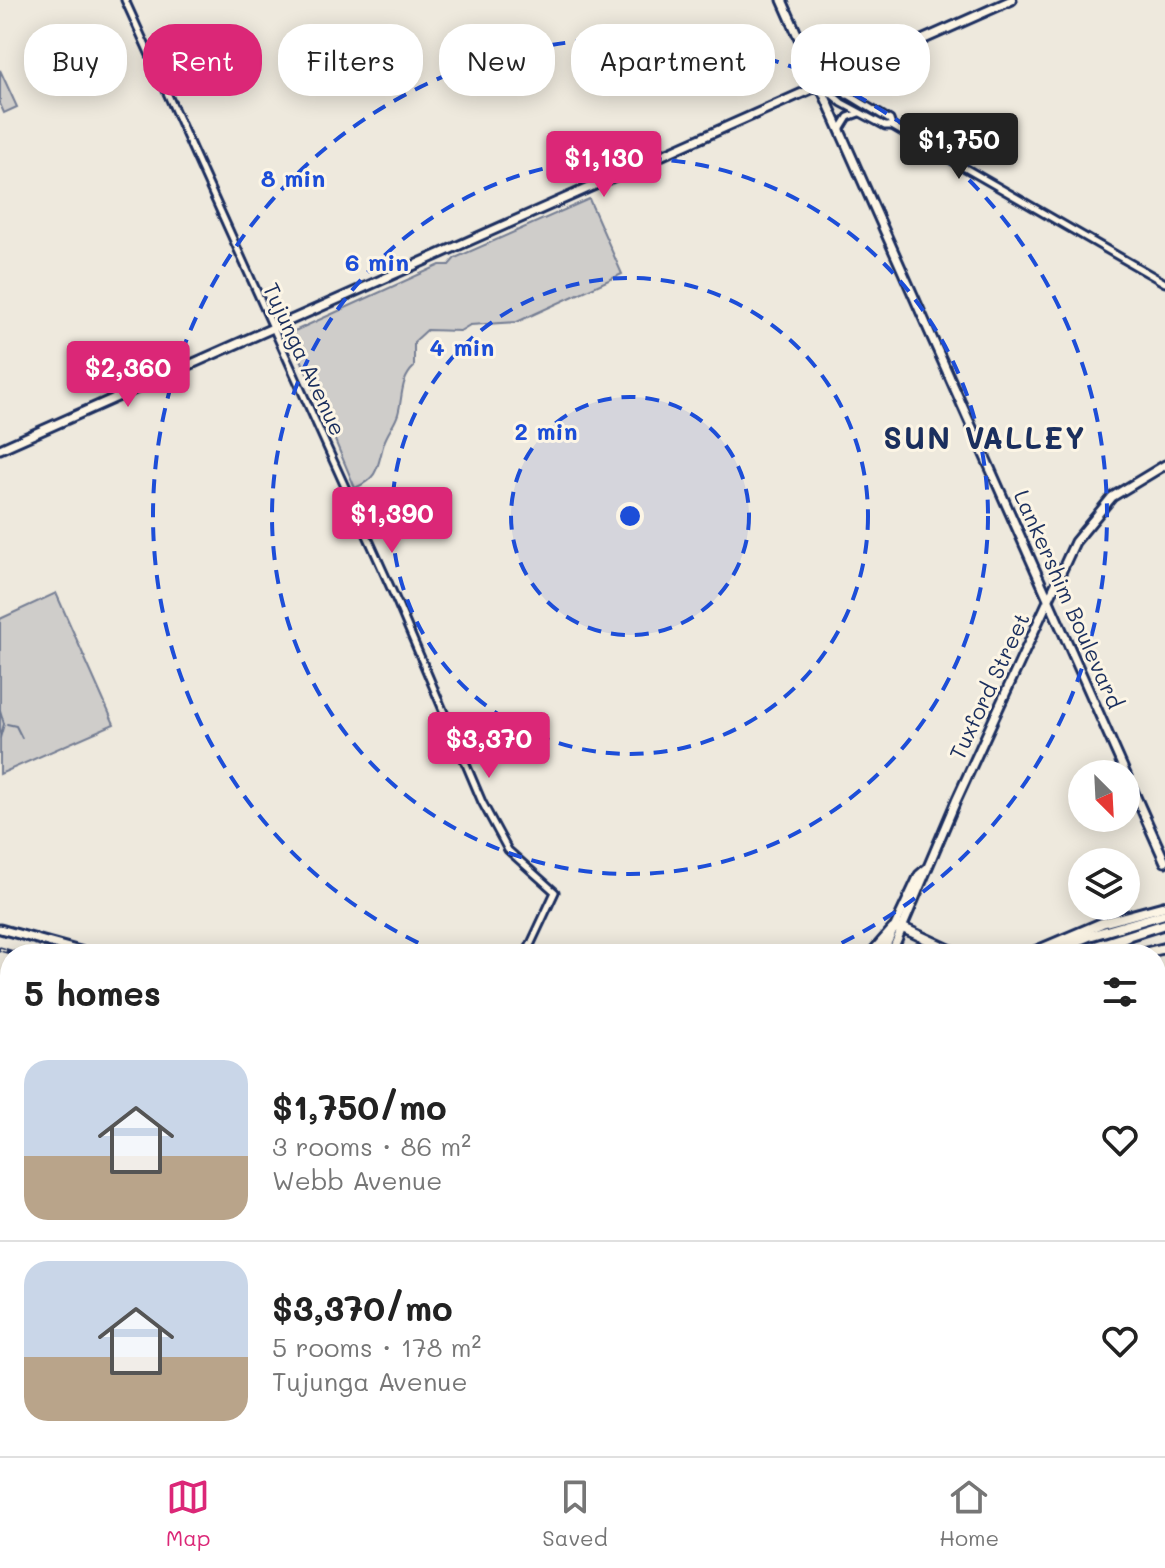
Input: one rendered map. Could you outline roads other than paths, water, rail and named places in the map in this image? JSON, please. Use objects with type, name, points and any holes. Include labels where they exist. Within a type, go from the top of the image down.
[{"type":"highway","points":[[1052,944],[1091,927],[1165,906]]},
{"type":"highway","points":[[1116,944],[1165,918]]},
{"type":"highway","points":[[1069,944],[1089,936],[1165,918]]},
{"type":"highway","points":[[1080,944],[1104,934],[1165,918]]},
{"type":"highway","points":[[881,944],[898,928],[936,944]]},
{"type":"highway","points":[[1100,944],[1138,931]]},
{"type":"main road","name":"Lankershim Boulevard","points":[[782,0],[793,24]]},
{"type":"main road","points":[[930,36],[1012,0]]},
{"type":"main road","points":[[0,449],[796,96]]},
{"type":"main road","name":"Lankershim Boulevard","points":[[826,96],[1165,862]]},
{"type":"main road","name":"Tuxford Street","points":[[888,944],[926,878],[926,869],[1082,531],[1124,487],[1165,465]]},
{"type":"main road","name":"Tuxford Street","points":[[894,944],[898,928]]},
{"type":"main road","points":[[0,929],[55,944]]},
{"type":"street","name":"Tujunga Avenue","points":[[125,0],[274,327],[493,826],[508,850],[555,892],[531,944]]},
{"type":"street","points":[[837,96],[861,113],[892,126],[1165,283]]},
{"type":"street","points":[[850,96],[890,120],[892,126]]},
{"type":"street","points":[[840,130],[848,117],[861,113]]},
{"type":"waterway","points":[[0,710],[4,724],[0,738]]},
{"type":"waterway","points":[[7,724],[16,726],[22,738]]},
{"type":"district","name":"SUN VALLEY","points":[[985,437]]}]
